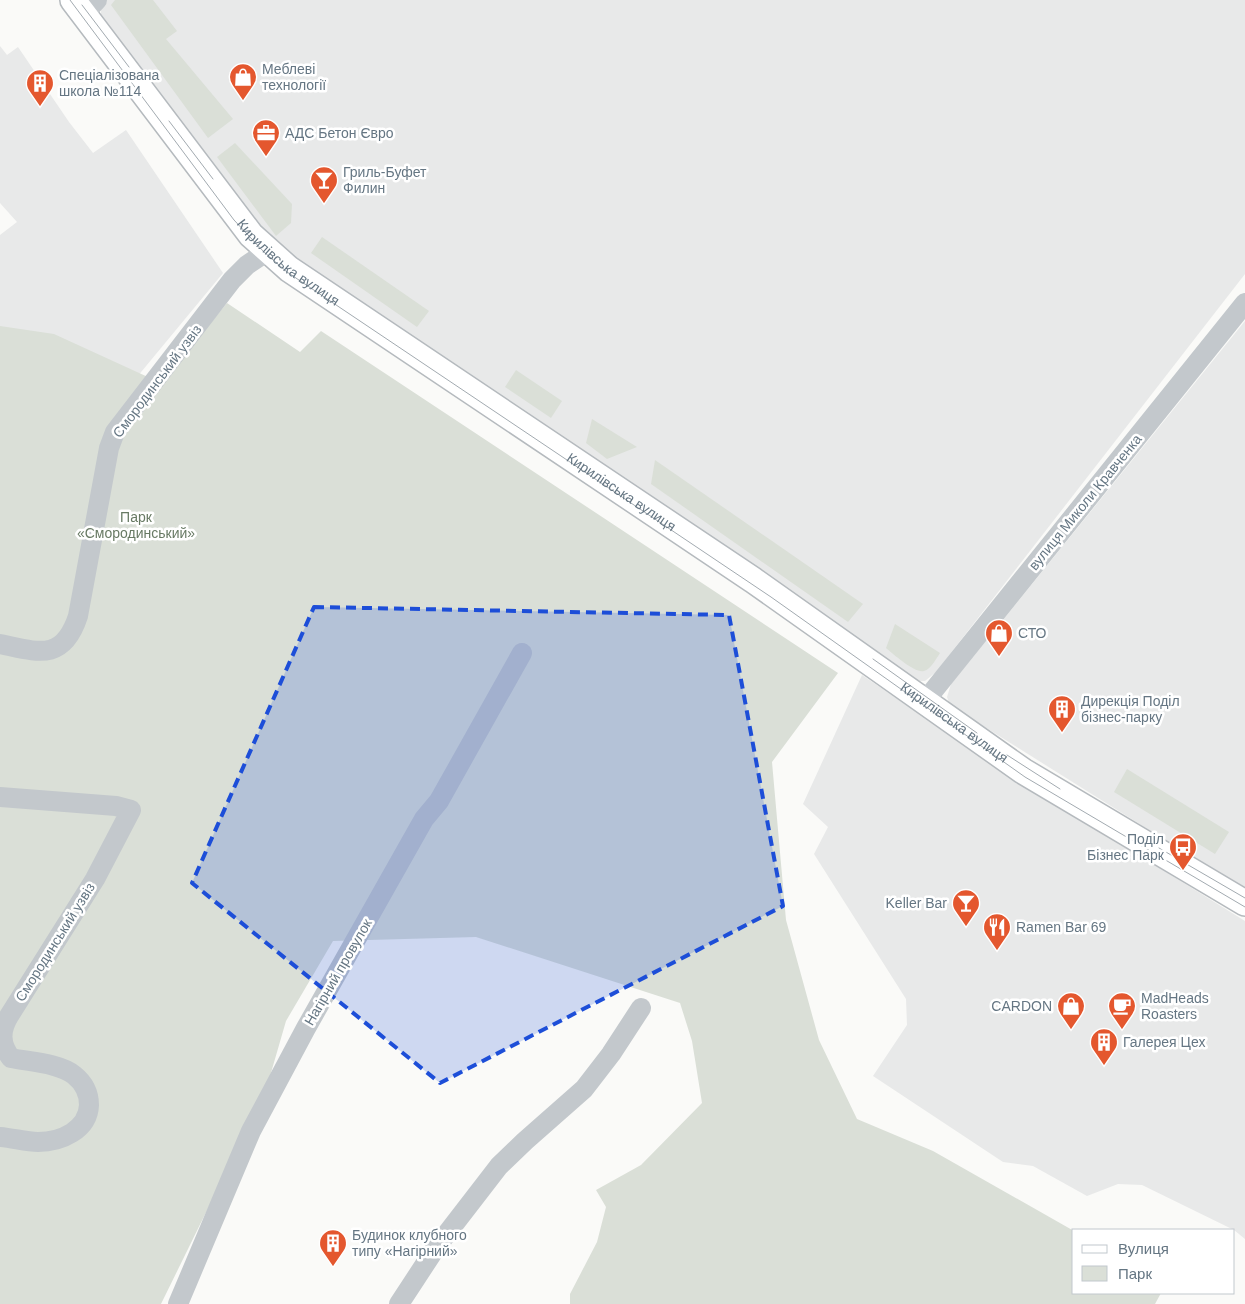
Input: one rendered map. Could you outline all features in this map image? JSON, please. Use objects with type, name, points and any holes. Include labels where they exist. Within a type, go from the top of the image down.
[{"type":"main road","name":"Кирилівська вулиця","points":[[85,5],[232,211],[251,235],[289,269],[768,591],[1023,771],[1245,903]]},
{"type":"street","name":"Смородинський узвіз","points":[[0,644],[37,652],[51,650],[64,643],[73,631],[109,448],[115,432],[232,280],[247,266],[268,252]]},
{"type":"street","name":"вулиця Миколи Кравченка","points":[[925,701],[1245,303]]},
{"type":"street","name":"Нагірний провулок","points":[[178,1304],[251,1131],[334,978],[424,819],[439,801],[522,653]]},
{"type":"street","name":"Смородинський узвіз","points":[[0,797],[116,806],[131,810],[95,879],[8,1016],[2,1034],[4,1049],[11,1058],[50,1064],[74,1074],[85,1087],[89,1098],[89,1114],[78,1130],[60,1139],[39,1142],[0,1137]]},
{"type":"street","points":[[399,1304],[435,1249],[499,1166],[584,1089],[611,1054],[641,1008]]},
{"type":"highlighted area","points":[[314,607],[729,615],[783,906],[440,1083],[192,883]]},
{"type":"shaded area","points":[[105,0],[1245,0],[1245,274],[936,672],[925,681],[919,681],[272,245],[101,18],[101,10]]},
{"type":"shaded area","points":[[0,46],[7,55],[18,47],[69,122],[93,153],[126,130],[223,273],[132,383],[0,339],[0,235],[17,222],[0,203]]},
{"type":"shaded area","points":[[1245,321],[1245,890],[956,709],[949,703],[947,697],[951,684]]},
{"type":"shaded area","points":[[862,675],[1008,774],[1245,921],[1245,1239],[1235,1229],[1142,1185],[1118,1184],[1087,1196],[1033,1166],[1003,1162],[873,1076],[907,1025],[906,999],[814,854],[828,827],[803,804]]},
{"type":"green space","points":[[115,0],[153,0],[177,31],[166,39],[233,119],[208,138],[111,5]]},
{"type":"green space","points":[[235,143],[292,204],[291,223],[276,236],[217,157]]},
{"type":"green space","points":[[322,237],[429,311],[417,327],[311,253]]},
{"type":"green space","name":"Парк «Смородинський»","points":[[227,303],[300,352],[321,331],[838,673],[772,762],[786,920],[819,1040],[857,1119],[933,1151],[1072,1230],[1072,1294],[1160,1294],[1155,1304],[570,1304],[570,1294],[597,1242],[606,1207],[596,1190],[641,1165],[702,1103],[692,1041],[680,1003],[476,937],[333,941],[286,1021],[266,1090],[161,1304],[0,1304],[0,326],[54,334],[161,383]]},
{"type":"green space","points":[[516,370],[562,401],[551,418],[505,387]]},
{"type":"green space","points":[[592,419],[637,447],[607,459],[586,443]]},
{"type":"green space","points":[[655,460],[863,604],[848,622],[651,484]]},
{"type":"green space","points":[[895,624],[940,653],[929,668],[924,671],[916,670],[886,648]]},
{"type":"green space","points":[[1127,769],[1229,832],[1215,854],[1114,792]]},
{"type":"tram line","points":[[70,0],[234,220],[264,252],[287,272],[771,597],[1025,777],[1245,907]]},
{"type":"tram line","points":[[82,5],[129,67]]},
{"type":"tram line","points":[[169,121],[213,179]]},
{"type":"tram line","points":[[873,659],[977,733]]},
{"type":"tram line","points":[[1007,755],[1060,789]]},
{"type":"tram line","points":[[1159,848],[1245,898]]},
{"type":"place","name":"Меблеві технології","points":[[243,101]]},
{"type":"place","name":"Спеціалізована школа №114","points":[[40,107]]},
{"type":"place","name":"АДС Бетон Євро","points":[[266,157]]},
{"type":"place","name":"Гриль-Буфет Филин","points":[[324,204]]},
{"type":"place","name":"СТО","points":[[999,657]]},
{"type":"place","name":"Дирекція Поділ бізнес-парку","points":[[1062,733]]},
{"type":"place","name":"Поділ Бізнес Парк","points":[[1183,871]]},
{"type":"place","name":"Keller Bar","points":[[966,927]]},
{"type":"place","name":"Ramen Bar 69","points":[[997,951]]},
{"type":"place","name":"CARDON","points":[[1071,1030]]},
{"type":"place","name":"MadHeads Roasters","points":[[1122,1030]]},
{"type":"place","name":"Галерея Цех","points":[[1104,1066]]},
{"type":"place","name":"Будинок клубного типу «Нагірний»","points":[[333,1267]]}]
